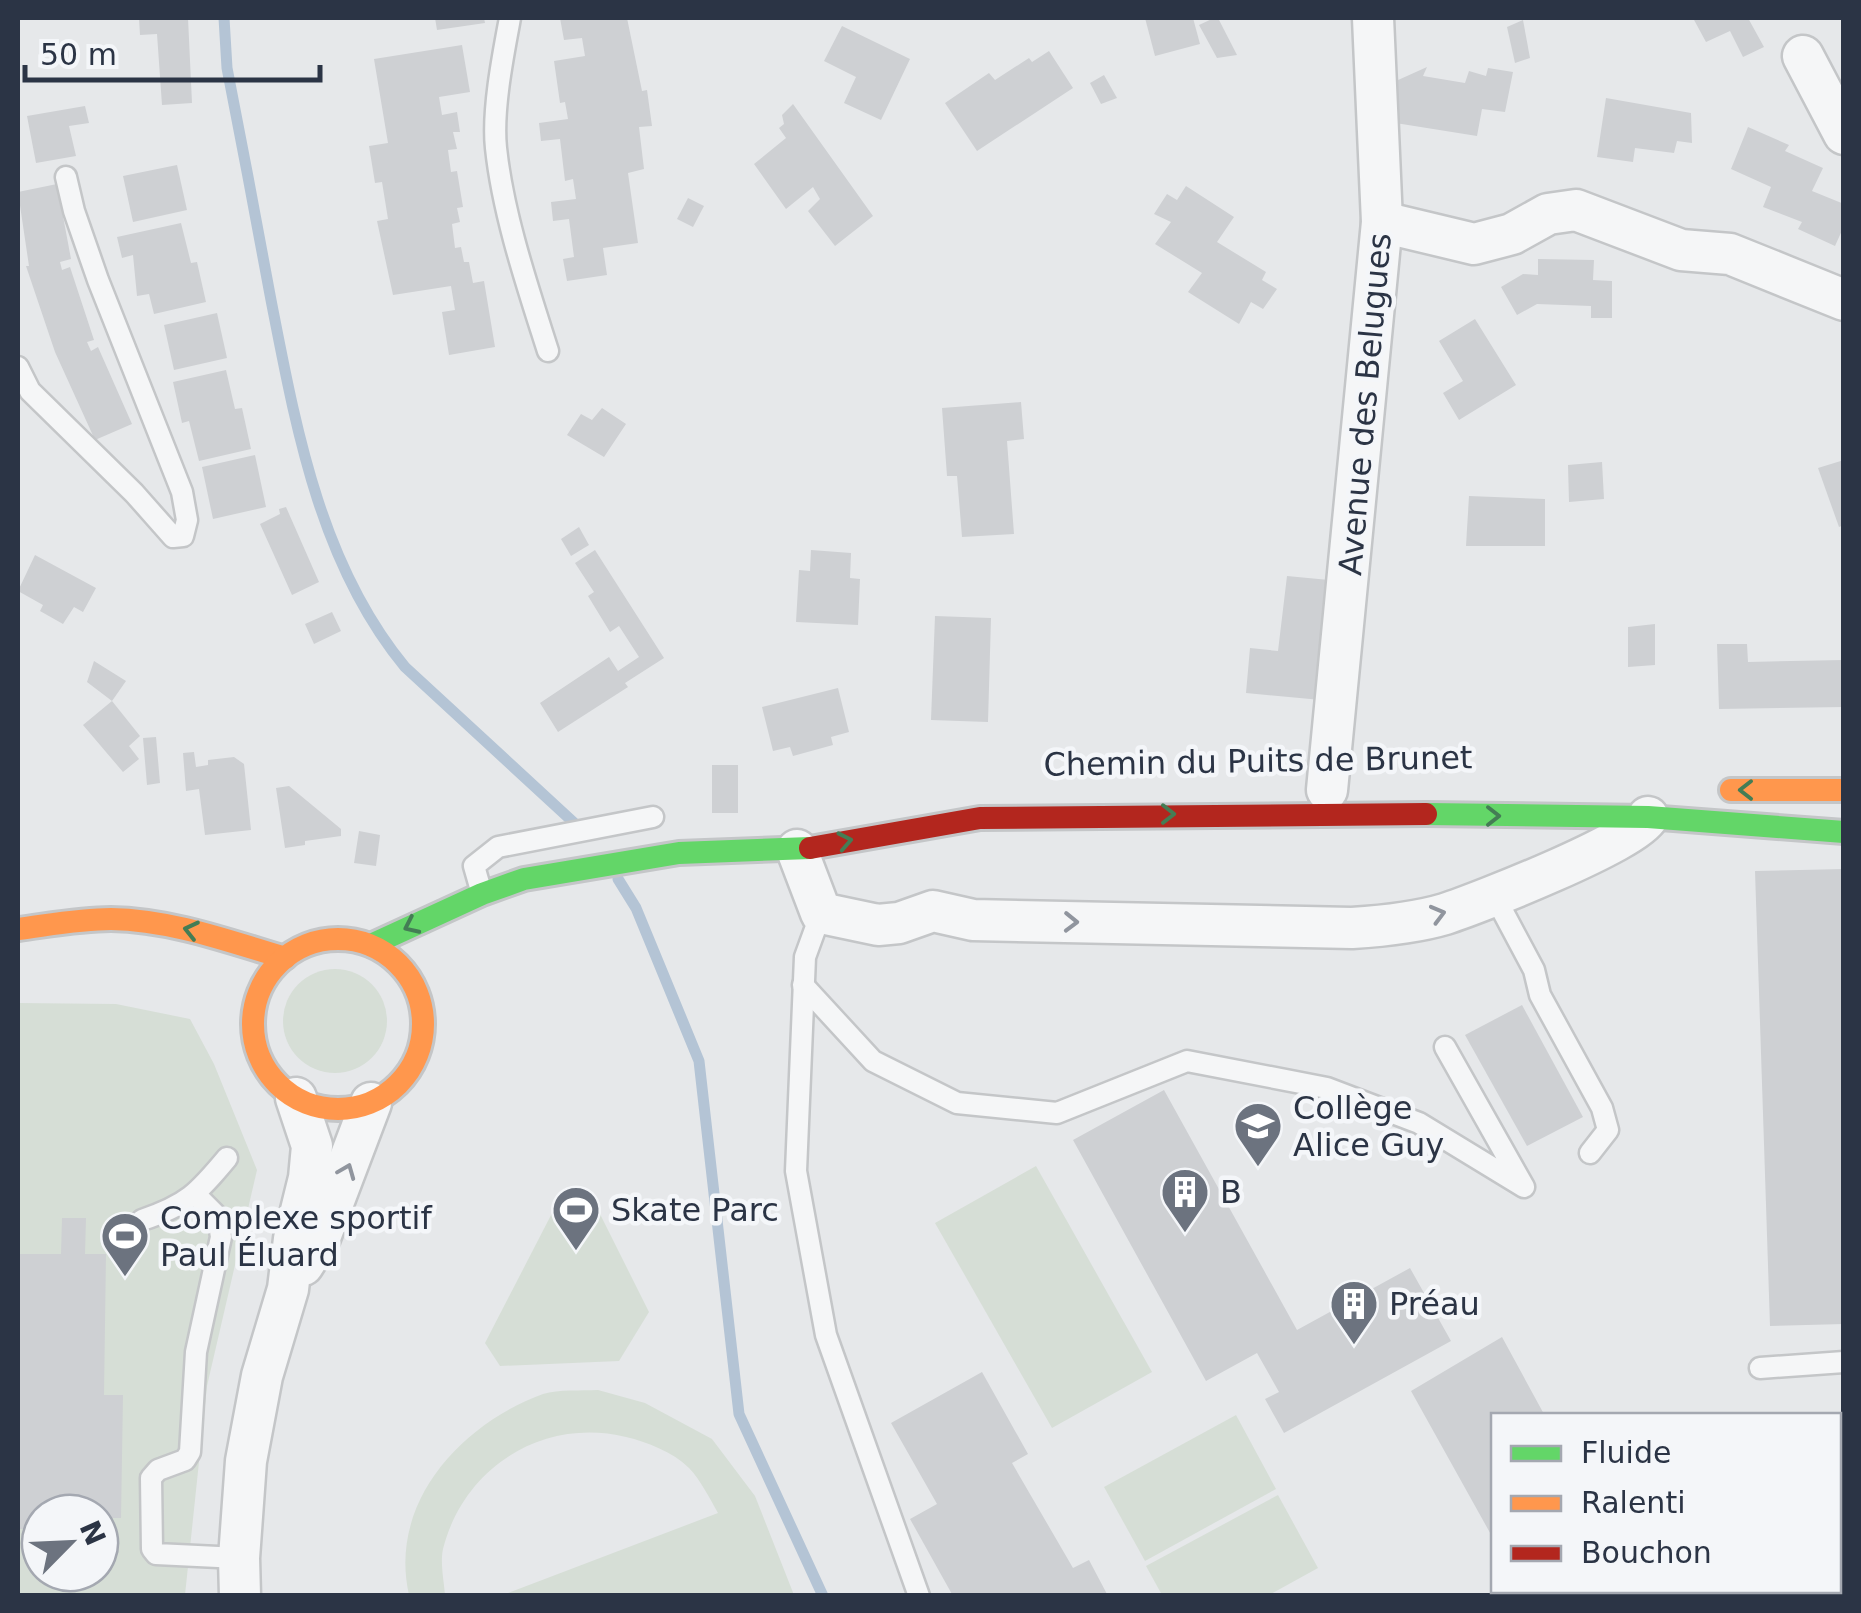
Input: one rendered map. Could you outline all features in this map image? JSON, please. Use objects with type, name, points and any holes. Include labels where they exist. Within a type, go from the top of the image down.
[{"type":"street","name":"Avenue des Belugues","points":[[1327,790],[1382,222],[1374,18]]},
{"type":"street","points":[[1804,56],[1844,134]]},
{"type":"street","points":[[1382,222],[1474,244],[1512,234],[1548,214],[1576,210],[1680,250],[1730,254],[1844,300]]},
{"type":"street","points":[[1707,790],[1844,790]]},
{"type":"street","name":"Chemin du Puits de Brunet","points":[[872,814],[1012,797],[1175,793]]},
{"type":"street","name":"Chemin du Puits de Brunet","points":[[371,945],[482,894],[524,880],[679,853],[1010,816],[1322,813],[1648,817],[1844,832]]},
{"type":"street","points":[[793,838],[821,912],[878,925],[899,924],[933,912],[973,920],[1352,928],[1389,926],[1444,914],[1642,826],[1648,817]]},
{"type":"street","points":[[414,985],[452,908]]},
{"type":"street","points":[[18,933],[108,919],[152,922],[197,930],[284,958]]},
{"type":"street","points":[[18,933],[71,945]]},
{"type":"street","points":[[349,939],[371,945],[396,961],[414,985],[422,1007],[424,1031],[418,1054],[408,1074],[392,1092],[371,1103],[333,1110],[296,1098],[278,1085],[264,1067],[253,1026],[255,1005],[271,971],[304,946],[326,940],[349,939]]},
{"type":"street","points":[[230,987],[255,1005]]},
{"type":"street","points":[[239,1577],[246,1461],[262,1376],[288,1289],[294,1239],[309,1178],[312,1146],[296,1098]]},
{"type":"street","points":[[288,1289],[319,1240],[371,1103]]},
{"type":"lane","points":[[510,18],[502,59],[496,146],[521,267],[548,351]]},
{"type":"lane","points":[[18,366],[30,391],[134,493],[172,537],[183,536],[187,520],[182,492],[98,280],[66,177]]},
{"type":"lane","points":[[482,894],[474,866],[498,847],[653,817]]},
{"type":"lane","points":[[1494,894],[1534,970],[1540,994],[1602,1108],[1608,1130],[1590,1152]]},
{"type":"lane","points":[[821,912],[805,957],[796,1171],[826,1335],[919,1596]]},
{"type":"lane","points":[[804,985],[873,1062],[957,1103],[1057,1113],[1187,1062],[1326,1088],[1419,1123],[1524,1187],[1445,1047]]},
{"type":"lane","points":[[142,1220],[170,1211],[196,1195],[227,1158]]},
{"type":"lane","points":[[196,1195],[218,1218],[221,1237],[196,1352],[190,1452],[185,1460],[158,1470],[151,1478],[152,1549],[156,1554],[239,1577]]},
{"type":"lane","points":[[1760,1368],[1844,1362]]},
{"type":"shaded area","points":[[335,969],[355,973],[372,984],[383,1001],[387,1021],[383,1041],[372,1058],[355,1069],[335,1073],[315,1069],[298,1058],[287,1041],[283,1021],[287,1001],[298,984],[315,973]]},
{"type":"shaded area","name":"Complexe sportif Paul Éluard","points":[[18,1003],[116,1004],[190,1019],[214,1064],[257,1170],[207,1386],[185,1595],[18,1596]]},
{"type":"shaded area","points":[[1036,1166],[1152,1372],[1052,1428],[935,1223]]},
{"type":"shaded area","name":"Skate Parc","points":[[565,1188],[590,1194],[649,1312],[619,1361],[500,1366],[485,1343]]},
{"type":"shaded area","points":[[598,1390],[645,1403],[712,1439],[755,1496],[794,1595],[503,1595],[718,1513],[697,1478],[675,1457],[634,1439],[595,1433],[566,1434],[538,1442],[512,1454],[489,1472],[469,1494],[443,1549],[445,1595],[409,1595],[405,1561],[410,1529],[437,1471],[459,1447],[513,1407],[543,1394]]},
{"type":"shaded area","points":[[1236,1415],[1276,1489],[1145,1561],[1104,1487]]},
{"type":"shaded area","points":[[1278,1495],[1318,1568],[1269,1595],[1162,1595],[1146,1566]]},
{"type":"building","points":[[139,18],[188,18],[192,103],[162,105],[157,34],[140,35]]},
{"type":"building","points":[[435,18],[484,18],[485,23],[437,30]]},
{"type":"building","points":[[560,18],[627,18],[642,91],[647,90],[652,126],[639,127],[644,169],[628,173],[638,243],[603,248],[607,275],[567,281],[563,259],[574,257],[569,219],[553,221],[551,202],[576,199],[573,179],[565,181],[560,139],[541,141],[539,123],[568,119],[565,102],[560,103],[554,61],[585,56],[582,38],[564,40]]},
{"type":"building","points":[[1145,18],[1193,18],[1200,44],[1155,56]]},
{"type":"building","points":[[1218,18],[1237,55],[1217,58],[1199,25]]},
{"type":"building","points":[[1693,18],[1748,18],[1764,47],[1743,57],[1730,31],[1706,42]]},
{"type":"building","points":[[1523,20],[1530,58],[1515,63],[1507,27]]},
{"type":"building","points":[[842,26],[910,59],[881,120],[844,103],[856,77],[824,61]]},
{"type":"building","points":[[462,45],[470,92],[439,97],[442,115],[457,112],[460,132],[453,132],[457,149],[448,150],[451,172],[457,171],[463,207],[457,208],[460,222],[452,224],[455,248],[461,247],[464,262],[469,262],[473,283],[484,281],[495,347],[449,355],[442,312],[455,310],[451,286],[393,295],[377,221],[388,219],[382,182],[375,183],[369,146],[388,143],[374,59]]},
{"type":"building","points":[[1049,51],[1073,88],[977,151],[945,103],[989,73],[995,80],[1029,58],[1032,62]]},
{"type":"building","points":[[1427,67],[1423,76],[1465,83],[1469,71],[1486,76],[1488,68],[1513,72],[1505,112],[1482,109],[1477,136],[1383,121],[1387,85]]},
{"type":"building","points":[[1104,75],[1117,98],[1101,104],[1090,83]]},
{"type":"building","points":[[1606,98],[1691,113],[1692,143],[1677,141],[1674,153],[1635,148],[1633,162],[1597,157]]},
{"type":"building","points":[[793,104],[873,216],[835,246],[808,211],[820,199],[813,187],[786,209],[754,164],[786,138],[779,128],[784,124],[782,115]]},
{"type":"building","points":[[85,106],[89,123],[69,126],[76,156],[36,163],[27,116]]},
{"type":"building","points":[[1748,127],[1789,145],[1785,151],[1823,168],[1812,191],[1844,204],[1844,226],[1835,246],[1798,229],[1802,222],[1763,207],[1771,187],[1731,169]]},
{"type":"building","points":[[177,165],[187,210],[133,222],[123,176]]},
{"type":"building","points":[[57,184],[71,259],[60,262],[62,270],[70,267],[94,340],[87,342],[91,351],[98,347],[132,424],[95,440],[55,352],[26,266],[18,192]]},
{"type":"building","points":[[1186,186],[1234,217],[1217,242],[1266,272],[1262,280],[1277,289],[1263,309],[1251,302],[1239,324],[1188,292],[1202,273],[1155,244],[1171,222],[1154,214],[1167,194],[1177,200]]},
{"type":"building","points":[[688,198],[704,206],[693,227],[677,219]]},
{"type":"building","points":[[181,223],[191,263],[197,262],[206,302],[154,314],[149,294],[137,296],[133,255],[122,258],[117,237]]},
{"type":"building","points":[[1538,259],[1594,260],[1593,280],[1612,281],[1612,318],[1591,318],[1591,306],[1537,304],[1517,315],[1501,287],[1523,274],[1538,275]]},
{"type":"building","points":[[217,313],[227,358],[174,370],[164,325]]},
{"type":"building","points":[[1475,319],[1516,385],[1459,420],[1443,393],[1463,381],[1439,341]]},
{"type":"building","points":[[226,370],[235,409],[242,408],[251,449],[199,461],[189,421],[182,423],[173,382]]},
{"type":"building","points":[[1021,402],[1024,439],[1007,441],[1014,534],[962,537],[957,476],[947,476],[942,408]]},
{"type":"building","points":[[602,408],[626,424],[604,457],[567,435],[581,414],[592,420]]},
{"type":"building","points":[[255,455],[266,507],[213,519],[202,467]]},
{"type":"building","points":[[1844,460],[1844,525],[1839,527],[1818,468]]},
{"type":"building","points":[[1602,462],[1604,499],[1569,502],[1568,465]]},
{"type":"building","points":[[1469,496],[1545,499],[1545,546],[1466,546]]},
{"type":"building","points":[[286,507],[319,582],[292,595],[260,524]]},
{"type":"building","points":[[579,527],[589,545],[571,556],[561,539]]},
{"type":"building","points":[[595,550],[664,658],[625,683],[628,687],[558,732],[540,703],[609,657],[618,671],[639,657],[619,626],[610,632],[588,596],[594,592],[575,563]]},
{"type":"building","points":[[811,550],[851,553],[850,578],[860,579],[858,625],[796,622],[799,570],[810,571]]},
{"type":"building","points":[[35,555],[96,588],[83,612],[74,607],[63,624],[40,611],[43,605],[18,591]]},
{"type":"building","points":[[1287,576],[1329,580],[1321,700],[1246,693],[1250,648],[1278,651]]},
{"type":"building","points":[[332,612],[341,631],[314,644],[305,624]]},
{"type":"building","points":[[935,616],[991,618],[988,722],[931,720]]},
{"type":"building","points":[[1655,624],[1655,665],[1628,667],[1628,627]]},
{"type":"building","points":[[1717,644],[1747,644],[1748,662],[1843,660],[1844,707],[1719,709]]},
{"type":"building","points":[[94,661],[126,681],[112,701],[87,682]]},
{"type":"building","points":[[838,688],[849,732],[831,737],[833,745],[793,756],[790,747],[773,751],[762,707]]},
{"type":"building","points":[[112,701],[140,736],[129,746],[139,759],[123,772],[83,725]]},
{"type":"building","points":[[156,737],[160,783],[147,785],[143,738]]},
{"type":"building","points":[[194,752],[196,767],[208,765],[208,760],[234,757],[244,764],[251,830],[205,835],[199,789],[186,791],[183,753]]},
{"type":"building","points":[[712,765],[738,765],[738,813],[712,813]]},
{"type":"building","points":[[289,786],[341,829],[341,836],[285,848],[276,788]]},
{"type":"building","points":[[359,831],[380,835],[376,866],[354,863]]},
{"type":"building","points":[[1844,869],[1844,1324],[1770,1326],[1755,871]]},
{"type":"building","points":[[1522,1005],[1583,1117],[1527,1146],[1465,1035]]},
{"type":"building","name":"B","points":[[1164,1090],[1297,1330],[1410,1268],[1451,1341],[1284,1433],[1265,1399],[1279,1392],[1257,1353],[1206,1381],[1073,1140]]},
{"type":"building","points":[[62,1218],[86,1218],[85,1254],[106,1254],[104,1395],[123,1395],[121,1518],[120,1493],[20,1493],[18,1529],[18,1254],[61,1254]]},
{"type":"building","points":[[1502,1337],[1543,1413],[1491,1413],[1491,1535],[1411,1391]]},
{"type":"building","points":[[982,1372],[1028,1454],[1012,1463],[1073,1568],[1089,1560],[1108,1596],[953,1596],[910,1519],[937,1504],[891,1423]]},
{"type":"building","points":[[1522,1593],[1637,1593],[1633,1596]]},
{"type":"waterway","points":[[224,18],[227,68],[280,348],[302,445],[332,539],[376,627],[405,667],[584,832]]},
{"type":"waterway","points":[[618,879],[636,908],[699,1061],[739,1414],[823,1596]]},
{"type":"traffic: fast","points":[[1426,814],[1648,817],[1844,832]]},
{"type":"traffic: fast","points":[[371,945],[524,879],[679,853],[810,848]]},
{"type":"traffic: slow","points":[[1731,790],[1844,790]]},
{"type":"traffic: slow","points":[[18,929],[88,920],[133,920],[199,932],[285,958]]},
{"type":"traffic: slow","points":[[338,939],[371,945],[398,964],[417,991],[423,1024],[417,1057],[398,1084],[371,1103],[338,1109],[305,1103],[278,1084],[259,1057],[253,1024],[259,991],[278,964],[305,945],[338,939]]},
{"type":"traffic: jam","points":[[810,848],[980,818],[1426,814]]},
{"type":"place","name":"Collège Alice Guy","points":[[1258,1168]]},
{"type":"place","name":"B","points":[[1185,1234]]},
{"type":"place","name":"Skate Parc","points":[[576,1252]]},
{"type":"place","name":"Complexe sportif Paul Éluard","points":[[125,1278]]},
{"type":"place","name":"Préau","points":[[1354,1346]]}]
